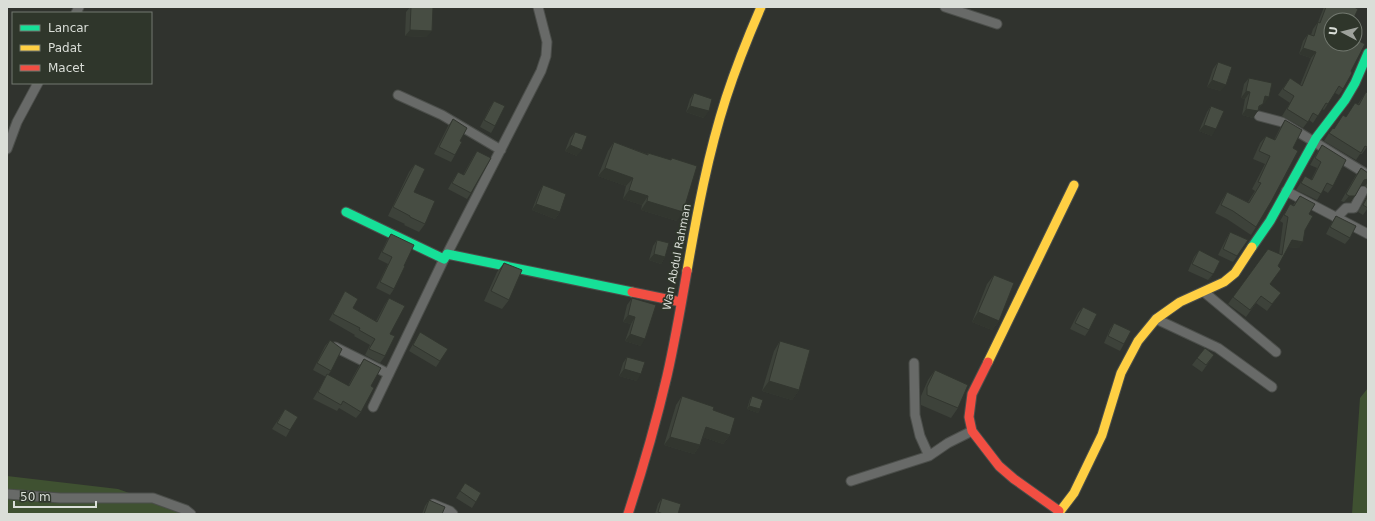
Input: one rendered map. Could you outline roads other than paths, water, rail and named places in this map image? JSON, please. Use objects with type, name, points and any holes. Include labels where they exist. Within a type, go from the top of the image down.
[{"type":"street","points":[[373,407],[445,257],[541,71],[546,56],[547,42],[538,7]]},
{"type":"street","name":"Wan Abdul Rahman","points":[[628,514],[657,420],[671,357],[680,302],[705,177],[723,108],[760,7]]},
{"type":"street","points":[[945,7],[997,24]]},
{"type":"street","points":[[1074,185],[972,394],[969,417],[972,431],[999,466],[1059,513],[1074,493],[1084,476],[1102,435],[1121,373],[1138,341],[1156,319],[1180,302],[1224,282],[1235,272],[1270,221],[1314,142],[1355,83],[1368,53]]},
{"type":"street","points":[[7,149],[17,122],[37,84]]},
{"type":"street","points":[[398,96],[442,115],[501,150]]},
{"type":"street","points":[[1259,116],[1282,122],[1368,175]]},
{"type":"street","points":[[1286,191],[1368,234]]},
{"type":"street","points":[[1336,218],[1346,208],[1354,208],[1363,191]]},
{"type":"street","points":[[346,212],[445,257],[680,302]]},
{"type":"street","points":[[1204,292],[1276,352]]},
{"type":"street","points":[[1156,319],[1218,348],[1272,387]]},
{"type":"street","points":[[334,347],[389,374]]},
{"type":"street","points":[[914,363],[915,415],[920,436],[929,456]]},
{"type":"street","points":[[851,481],[929,456],[948,443],[972,431]]},
{"type":"street","points":[[7,494],[60,498],[154,498],[186,510],[190,514]]},
{"type":"street","points":[[432,504],[450,511],[453,514]]}]
